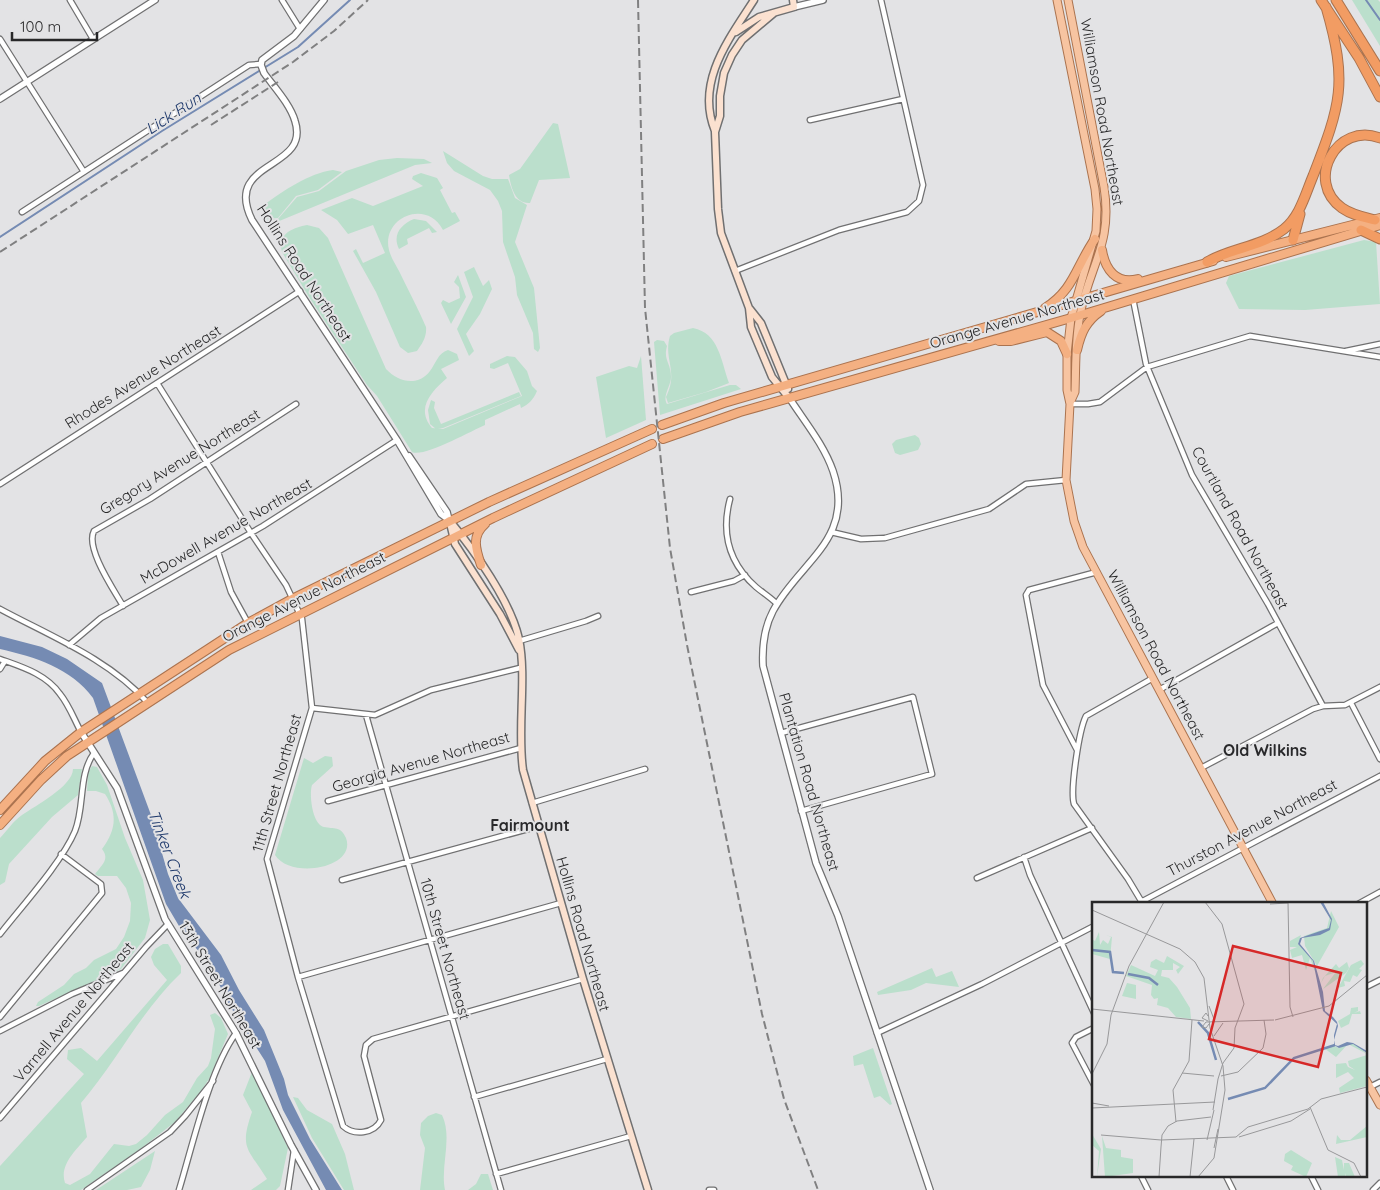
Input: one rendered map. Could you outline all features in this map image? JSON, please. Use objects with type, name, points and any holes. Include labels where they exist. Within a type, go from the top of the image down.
[{"type":"highway","points":[[1336,0],[1376,60],[1380,71]]},
{"type":"highway","points":[[1324,3],[1380,96]]},
{"type":"highway","points":[[1293,240],[1302,204],[1332,127],[1339,99],[1339,61],[1324,3]]},
{"type":"highway","points":[[1378,221],[1354,215],[1338,205],[1327,188],[1325,173],[1330,155],[1345,140],[1362,135],[1380,138]]},
{"type":"highway","points":[[1207,262],[1221,254],[1273,236],[1290,224],[1302,204]]},
{"type":"highway","name":"Orange Avenue Northeast","points":[[663,439],[740,412],[1107,307],[1360,230],[1378,221]]},
{"type":"highway","name":"Orange Avenue Northeast","points":[[662,425],[724,403],[1036,314],[1078,304],[1207,262],[1378,221]]},
{"type":"highway","points":[[1360,230],[1380,239]]},
{"type":"highway","points":[[1036,314],[1068,289],[1075,278],[1082,257],[1095,239]]},
{"type":"highway","points":[[1102,250],[1110,272],[1121,280],[1131,281],[1165,276]]},
{"type":"highway","points":[[1078,304],[1208,267],[1218,259]]},
{"type":"highway","points":[[1077,350],[1088,322],[1107,307]]},
{"type":"highway","points":[[990,341],[1012,341],[1047,332],[1061,340],[1067,354]]},
{"type":"highway","name":"Orange Avenue Northeast","points":[[0,810],[45,761],[81,732],[248,623],[449,520],[652,429]]},
{"type":"highway","name":"Orange Avenue Northeast","points":[[0,825],[41,780],[87,741],[229,650],[493,518],[652,444]]},
{"type":"highway","points":[[481,565],[476,548],[476,538],[482,526],[493,518]]},
{"type":"main road","points":[[754,0],[718,58],[712,80],[710,118],[715,132],[719,222],[749,308],[751,327],[772,377],[783,386]]},
{"type":"main road","name":"Williamson Road Northeast","points":[[1057,0],[1097,200],[1095,239],[1078,304],[1080,315],[1075,392],[1070,404]]},
{"type":"main road","name":"Williamson Road Northeast","points":[[1068,0],[1107,203],[1106,228],[1102,250],[1070,318],[1067,354],[1067,390],[1070,404],[1066,480],[1074,521],[1097,572],[1272,902]]},
{"type":"main road","points":[[733,34],[759,17],[774,13],[794,3]]},
{"type":"main road","points":[[715,132],[720,116],[721,84],[728,63],[742,40],[774,13]]},
{"type":"main road","points":[[749,308],[761,323],[783,386],[790,399]]},
{"type":"main road","name":"Hollins Road Northeast","points":[[449,520],[519,651]]},
{"type":"main road","name":"Hollins Road Northeast","points":[[457,536],[481,565],[509,612],[519,641],[523,770],[583,979],[648,1190]]},
{"type":"main road","points":[[1368,1084],[1380,1105]]},
{"type":"street","points":[[70,0],[93,39]]},
{"type":"street","points":[[0,99],[155,0]]},
{"type":"street","points":[[282,0],[300,29]]},
{"type":"street","points":[[22,212],[249,65],[261,64],[264,58],[286,43],[300,29],[324,0]]},
{"type":"street","points":[[794,3],[824,0]]},
{"type":"street","points":[[735,271],[831,233],[911,210],[919,201],[923,191],[881,0]]},
{"type":"street","points":[[0,39],[84,172]]},
{"type":"street","name":"Hollins Road Northeast","points":[[261,64],[264,73],[293,115],[297,133],[294,143],[287,153],[250,180],[245,198],[252,220],[398,440],[441,514],[449,520]]},
{"type":"street","points":[[810,120],[903,99]]},
{"type":"street","name":"Rhodes Avenue Northeast","points":[[0,484],[300,291]]},
{"type":"street","name":"Courtland Road Northeast","points":[[1133,299],[1147,367],[1192,475],[1278,623],[1323,706]]},
{"type":"street","points":[[1070,404],[1100,402],[1147,367],[1250,336],[1380,357]]},
{"type":"street","points":[[1340,352],[1380,344]]},
{"type":"street","name":"11th Street Northeast","points":[[156,383],[294,598],[305,628],[312,708],[267,859],[298,977],[340,1121],[346,1129],[354,1132],[366,1131],[376,1126],[381,1120],[364,1056],[366,1045],[379,1037],[451,1017]]},
{"type":"street","name":"Plantation Road Northeast","points":[[790,399],[825,452],[834,473],[838,505],[831,532],[821,552],[777,604],[765,631],[762,654],[767,684],[816,863],[838,916],[930,1190]]},
{"type":"street","name":"Gregory Avenue Northeast","points":[[123,606],[104,576],[92,537],[94,531],[150,499],[296,404]]},
{"type":"street","name":"McDowell Avenue Northeast","points":[[69,645],[95,622],[320,492],[398,440]]},
{"type":"street","points":[[831,532],[861,539],[885,538],[989,509],[1026,484],[1066,480]]},
{"type":"street","points":[[730,499],[725,531],[731,553],[745,575],[777,604]]},
{"type":"street","points":[[218,552],[231,592],[248,623]]},
{"type":"street","points":[[1078,751],[1043,685],[1026,595],[1029,590],[1097,572]]},
{"type":"street","points":[[691,592],[734,581],[745,575]]},
{"type":"street","points":[[0,609],[69,645],[118,676],[147,702]]},
{"type":"street","points":[[519,641],[598,616]]},
{"type":"street","points":[[1159,690],[1278,623]]},
{"type":"street","points":[[0,669],[3,660]]},
{"type":"street","name":"13th Street Northeast","points":[[3,660],[28,669],[50,683],[61,694],[81,732],[121,797],[168,924],[236,1033],[316,1190]]},
{"type":"street","points":[[312,708],[366,715],[381,713],[431,690],[520,668]]},
{"type":"street","points":[[1139,902],[1072,798],[1084,721],[1090,712],[1153,678]]},
{"type":"street","points":[[1201,768],[1298,717],[1323,706],[1351,703],[1380,687]]},
{"type":"street","points":[[781,733],[913,697],[932,774],[801,811]]},
{"type":"street","points":[[1351,703],[1380,759]]},
{"type":"street","name":"10th Street Northeast","points":[[366,715],[501,1190]]},
{"type":"street","name":"Georgia Avenue Northeast","points":[[328,801],[521,748]]},
{"type":"street","points":[[0,934],[61,854],[76,830],[82,806],[86,768],[94,753]]},
{"type":"street","points":[[532,803],[645,770]]},
{"type":"street","name":"Thurston Avenue Northeast","points":[[1142,902],[1380,776]]},
{"type":"street","points":[[342,880],[539,826]]},
{"type":"street","points":[[977,878],[1092,828]]},
{"type":"street","points":[[0,1017],[102,893],[101,884],[61,854]]},
{"type":"street","points":[[1024,856],[1030,876],[1092,1009]]},
{"type":"street","points":[[1362,902],[1380,892]]},
{"type":"street","points":[[298,977],[561,902]]},
{"type":"street","name":"Varnell Avenue Northeast","points":[[0,1118],[168,924]]},
{"type":"street","points":[[878,1033],[982,984],[1092,927]]},
{"type":"street","points":[[0,1031],[87,987],[124,973]]},
{"type":"street","points":[[451,1017],[583,979]]},
{"type":"street","points":[[1368,986],[1380,980]]},
{"type":"street","points":[[1092,1029],[1076,1037],[1073,1046],[1092,1081]]},
{"type":"street","points":[[179,1190],[213,1081],[224,1052],[236,1033]]},
{"type":"street","points":[[474,1097],[607,1059]]},
{"type":"street","points":[[87,1190],[170,1132],[213,1081]]},
{"type":"street","points":[[1370,1087],[1380,1082]]},
{"type":"street","points":[[496,1174],[631,1136]]},
{"type":"street","points":[[287,1189],[294,1150]]},
{"type":"street","points":[[1142,1178],[1148,1190]]},
{"type":"street","points":[[1227,1178],[1233,1190]]},
{"type":"street","points":[[1312,1178],[1318,1190]]},
{"type":"street","points":[[1373,1190],[1380,1183]]},
{"type":"street","points":[[709,1190],[714,1190]]},
{"type":"green space","points":[[1352,0],[1378,0],[1380,2],[1380,46]]},
{"type":"green space","points":[[553,123],[558,124],[570,178],[539,180],[530,203],[525,203],[517,198],[509,175],[520,169]]},
{"type":"green space","points":[[443,151],[483,176],[492,179],[508,179],[515,198],[527,205],[515,242],[534,288],[540,348],[538,352],[534,349],[533,333],[517,295],[515,277],[503,242],[502,211],[498,201],[490,190],[454,171],[447,163]]},
{"type":"green space","points":[[397,158],[424,159],[432,163],[415,165],[272,224],[267,224],[265,220],[278,219],[297,197],[319,191],[346,171],[379,160]]},
{"type":"green space","points":[[333,170],[342,172],[318,190],[296,196],[278,218],[265,219],[262,215],[264,205],[288,189],[315,175]]},
{"type":"green space","points":[[421,173],[437,178],[443,188],[440,190],[452,213],[455,212],[460,221],[443,230],[435,220],[426,215],[416,214],[407,216],[398,221],[388,239],[392,259],[426,327],[425,337],[417,351],[408,353],[400,347],[376,292],[353,251],[356,249],[363,263],[385,253],[373,225],[348,234],[337,220],[321,210],[352,198],[373,206],[423,186],[412,179],[413,176]]},
{"type":"green space","points":[[414,219],[426,221],[437,232],[432,233],[429,228],[407,239],[408,244],[399,249],[397,235],[399,231],[405,224]]},
{"type":"green space","points":[[307,225],[319,228],[328,238],[386,369],[402,380],[414,381],[425,376],[439,356],[445,351],[448,350],[457,354],[459,360],[441,369],[447,378],[431,394],[425,407],[427,421],[432,428],[443,429],[522,396],[508,363],[494,369],[490,368],[490,364],[507,356],[515,357],[527,371],[532,386],[537,391],[529,403],[521,408],[520,404],[485,420],[485,425],[436,448],[418,453],[412,452],[377,396],[367,385],[309,297],[282,252],[281,246],[284,236],[291,230]]},
{"type":"green space","points":[[1364,240],[1376,242],[1380,304],[1305,310],[1239,309],[1226,283],[1229,276]]},
{"type":"green space","points":[[474,267],[483,286],[489,280],[492,289],[480,314],[466,334],[474,351],[469,356],[457,329],[473,297],[464,272]]},
{"type":"green space","points":[[458,275],[466,297],[451,324],[441,303],[443,300],[449,303],[460,298],[459,287],[454,282]]},
{"type":"green space","points":[[693,328],[702,331],[714,342],[729,383],[668,403],[666,397],[671,380],[668,352],[670,336],[674,333]]},
{"type":"green space","points":[[657,340],[664,341],[667,346],[666,355],[671,380],[666,394],[667,404],[730,385],[736,385],[741,389],[660,415],[654,342]]},
{"type":"green space","points":[[641,356],[646,420],[606,438],[596,377],[629,366],[637,368]]},
{"type":"green space","points":[[519,392],[521,396],[443,428],[436,429],[430,424],[428,410],[431,400],[435,402],[434,408],[441,424]]},
{"type":"green space","points":[[915,435],[919,438],[921,444],[918,450],[900,455],[895,453],[892,444],[896,440]]},
{"type":"green space","points":[[325,756],[332,757],[333,766],[312,785],[312,808],[320,825],[337,829],[344,834],[347,848],[342,857],[333,863],[307,869],[294,867],[283,863],[275,855],[304,758],[313,763]]},
{"type":"green space","points":[[92,766],[97,767],[107,785],[125,838],[143,880],[150,920],[145,938],[121,969],[36,1006],[38,1002],[64,985],[74,974],[86,968],[94,960],[116,949],[124,937],[130,921],[131,903],[126,888],[117,876],[98,876],[95,874],[105,859],[102,849],[113,829],[114,822],[112,808],[105,794],[87,791],[88,773]]},
{"type":"green space","points":[[73,769],[82,769],[78,795],[52,817],[9,864],[5,882],[0,885],[0,838],[19,817],[60,789],[67,782]]},
{"type":"green space","points":[[163,944],[168,944],[181,966],[181,973],[154,1003],[81,1103],[87,1137],[66,1164],[64,1170],[65,1183],[70,1185],[90,1174],[114,1144],[129,1146],[136,1144],[165,1115],[183,1102],[197,1078],[208,1066],[211,1058],[215,1029],[210,1015],[215,1013],[221,1018],[228,1034],[209,1079],[175,1122],[139,1150],[81,1190],[0,1190],[0,1166],[84,1074],[67,1059],[68,1050],[81,1048],[97,1061],[167,980],[154,965],[151,957],[155,949]]},
{"type":"green space","points":[[932,968],[936,977],[952,971],[959,987],[926,983],[911,990],[878,995],[877,992]]},
{"type":"green space","points":[[873,1048],[892,1104],[890,1105],[880,1096],[874,1098],[863,1064],[854,1066],[853,1056]]},
{"type":"green space","points":[[252,1072],[288,1148],[280,1186],[276,1190],[251,1190],[267,1179],[250,1154],[246,1141],[252,1112],[243,1095]]},
{"type":"green space","points":[[293,1097],[298,1098],[307,1110],[332,1124],[345,1154],[354,1190],[344,1190],[312,1138]]},
{"type":"green space","points":[[436,1113],[442,1115],[445,1124],[445,1190],[420,1190],[425,1148],[420,1135],[421,1123],[428,1116]]},
{"type":"green space","points":[[155,1151],[150,1170],[141,1187],[127,1190],[96,1190]]},
{"type":"green space","points":[[481,1174],[488,1174],[493,1190],[468,1190],[476,1184]]},
{"type":"water","points":[[0,636],[42,647],[67,659],[102,683],[151,815],[168,874],[178,898],[221,955],[239,990],[264,1030],[284,1079],[288,1095],[310,1139],[342,1190],[326,1190],[283,1110],[265,1061],[228,1003],[212,969],[179,926],[166,904],[93,698],[63,671],[39,660],[0,649]]},
{"type":"waterway","name":"Lick Run","points":[[0,237],[162,131],[298,47],[350,0]]},
{"type":"waterway","name":"Lick Run","points":[[1366,0],[1380,20]]},
{"type":"railway","points":[[0,252],[293,62],[334,31],[368,0]]},
{"type":"railway","points":[[638,0],[645,308],[670,548],[687,645],[762,1014],[784,1099],[818,1190]]},
{"type":"railway","points":[[211,125],[278,82]]},
{"type":"district","name":"Old Wilkins","points":[[1265,750]]},
{"type":"district","name":"Fairmount","points":[[530,825]]},
{"type":"water label","name":"Tinker Creek","points":[[170,854]]}]
